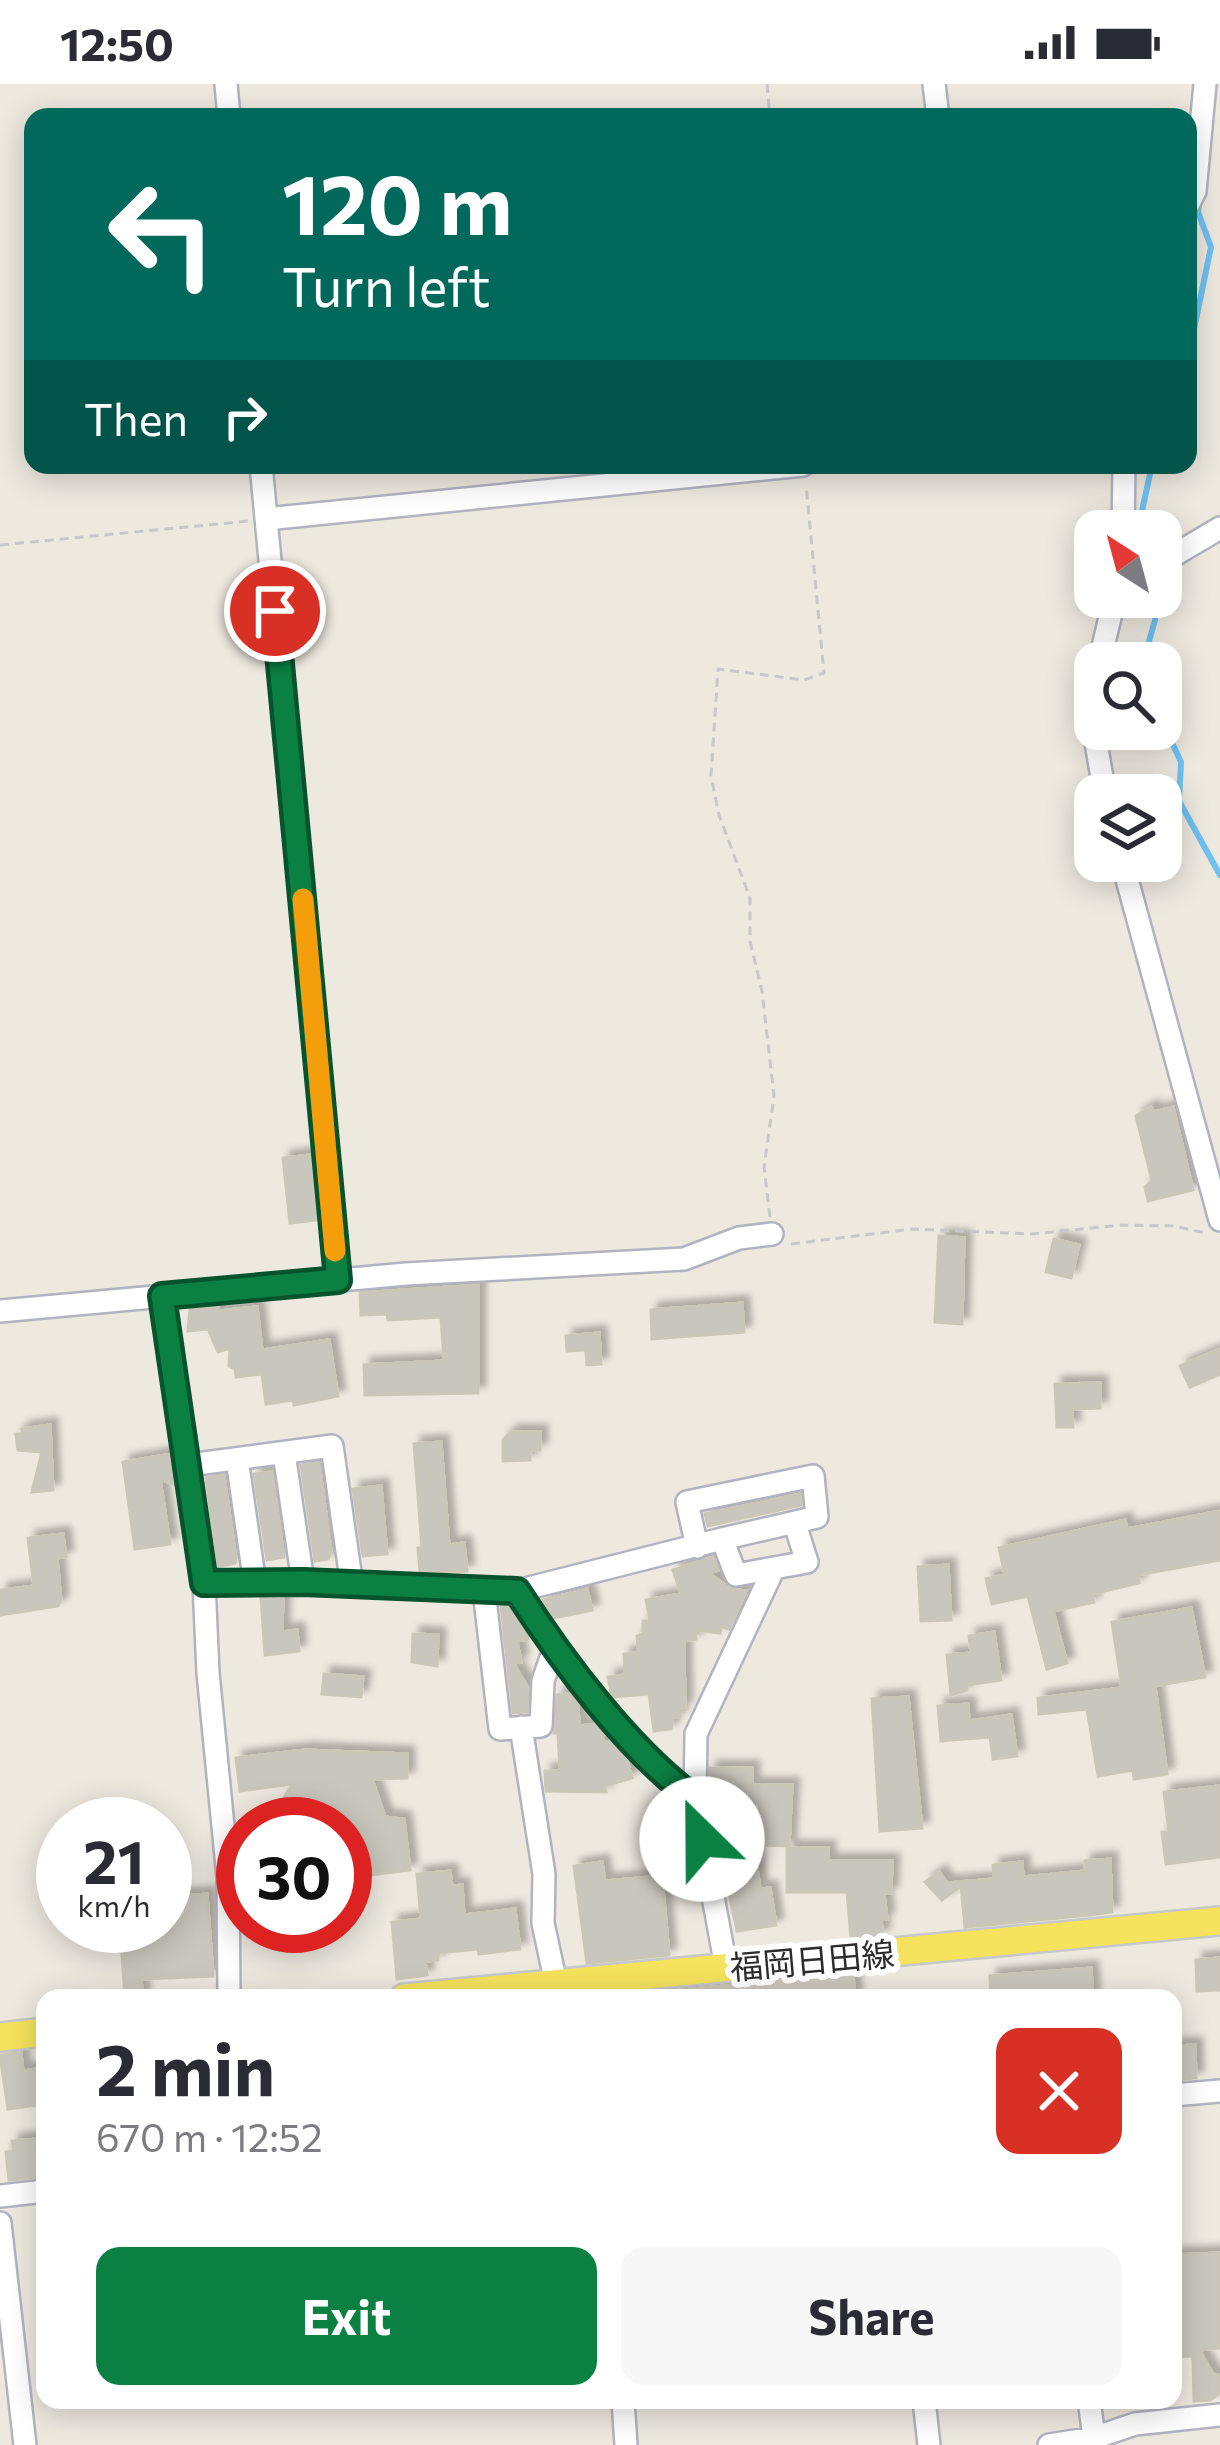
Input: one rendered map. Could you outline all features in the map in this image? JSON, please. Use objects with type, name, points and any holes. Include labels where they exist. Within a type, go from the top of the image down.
[{"type":"main road","name":"福岡日田線","points":[[570,1989],[726,1967],[1220,1921]]},
{"type":"main road","points":[[0,2037],[36,2033]]},
{"type":"street","points":[[1197,170],[1205,84]]},
{"type":"street","points":[[262,474],[338,1280]]},
{"type":"street","points":[[1123,510],[1124,474]]},
{"type":"street","points":[[266,519],[805,477]]},
{"type":"street","points":[[1182,550],[1220,528]]},
{"type":"street","points":[[1128,882],[1220,1220]]},
{"type":"street","points":[[0,1311],[338,1280],[684,1258],[739,1238],[772,1234]]},
{"type":"street","points":[[162,1296],[204,1583],[228,1877],[229,1989]]},
{"type":"street","points":[[189,1465],[332,1446],[352,1586]]},
{"type":"street","points":[[284,1453],[303,1582]]},
{"type":"street","points":[[237,1459],[255,1584]]},
{"type":"street","points":[[204,1583],[517,1591],[795,1524],[817,1517],[813,1476],[687,1502],[697,1547]]},
{"type":"street","points":[[722,1539],[736,1575],[807,1562],[795,1524]]},
{"type":"street","points":[[726,1967],[695,1799],[696,1734],[774,1568]]},
{"type":"street","points":[[484,1590],[500,1729],[541,1726],[543,1681],[554,1649]]},
{"type":"street","points":[[517,1591],[554,1649],[668,1779],[695,1799]]},
{"type":"street","points":[[521,1727],[556,1989]]},
{"type":"street","points":[[1182,2094],[1220,2091]]},
{"type":"street","points":[[0,2196],[36,2193]]},
{"type":"street","points":[[0,2224],[26,2445]]},
{"type":"street","points":[[624,2409],[626,2445]]},
{"type":"street","points":[[925,2409],[929,2445]]},
{"type":"street","points":[[1090,2409],[1094,2442]]},
{"type":"street","points":[[1049,2445],[1094,2442],[1143,2423],[1220,2415]]},
{"type":"path","points":[[805,477],[824,673],[804,680],[718,669],[711,776],[719,815],[750,898],[750,941],[762,991],[774,1096],[764,1167],[772,1234],[788,1244],[912,1229],[1032,1234],[1122,1225],[1173,1226],[1220,1237]]},
{"type":"path","points":[[0,545],[266,519]]},
{"type":"building","points":[[1151,1107],[1154,1112],[1173,1107],[1193,1190],[1148,1201],[1145,1187],[1152,1181],[1136,1116]]},
{"type":"building","points":[[311,1155],[317,1220],[290,1223],[283,1158]]},
{"type":"building","points":[[939,1236],[964,1238],[962,1324],[935,1322]]},
{"type":"building","points":[[1054,1239],[1079,1245],[1071,1278],[1046,1272]]},
{"type":"building","points":[[478,1285],[478,1393],[365,1395],[364,1365],[444,1361],[441,1317],[388,1320],[387,1314],[361,1315],[360,1293]]},
{"type":"building","points":[[742,1303],[744,1332],[652,1339],[651,1310]]},
{"type":"building","points":[[218,1307],[218,1311],[257,1307],[262,1350],[329,1340],[338,1396],[294,1405],[293,1400],[266,1404],[262,1374],[236,1377],[229,1366],[230,1348],[218,1352],[208,1329],[188,1331],[190,1309]]},
{"type":"building","points":[[599,1333],[601,1364],[587,1365],[586,1350],[567,1351],[566,1336]]},
{"type":"building","points":[[1220,1349],[1220,1374],[1190,1387],[1180,1366]]},
{"type":"building","points":[[1100,1383],[1100,1408],[1072,1409],[1073,1427],[1057,1427],[1055,1384]]},
{"type":"building","points":[[50,1425],[53,1490],[32,1492],[42,1452],[18,1450],[16,1434]]},
{"type":"building","points":[[511,1432],[540,1432],[540,1450],[530,1450],[530,1460],[503,1461],[503,1440]]},
{"type":"building","points":[[441,1442],[449,1545],[464,1543],[467,1571],[420,1572],[414,1444]]},
{"type":"building","points":[[172,1454],[176,1485],[160,1479],[170,1544],[135,1549],[123,1462]]},
{"type":"building","points":[[319,1463],[331,1550],[328,1559],[315,1561],[301,1465]]},
{"type":"building","points":[[272,1472],[284,1557],[267,1560],[254,1474]]},
{"type":"building","points":[[224,1475],[236,1558],[235,1563],[218,1567],[206,1478]]},
{"type":"building","points":[[381,1486],[387,1554],[363,1556],[353,1489]]},
{"type":"building","points":[[800,1494],[801,1505],[708,1526],[705,1514]]},
{"type":"building","points":[[1220,1511],[1220,1560],[1137,1575],[1139,1583],[1092,1594],[1094,1602],[1053,1611],[1067,1663],[1047,1669],[1028,1596],[992,1604],[986,1579],[1005,1575],[999,1548],[1125,1520],[1127,1529]]},
{"type":"building","points":[[63,1534],[66,1557],[57,1558],[58,1606],[0,1615],[1,1590],[34,1586],[28,1538]]},
{"type":"building","points":[[713,1557],[718,1570],[708,1573],[731,1589],[746,1591],[729,1629],[721,1626],[720,1633],[695,1630],[696,1639],[684,1641],[685,1707],[673,1718],[671,1729],[654,1731],[649,1694],[612,1697],[608,1677],[625,1675],[624,1654],[638,1653],[637,1636],[643,1634],[643,1621],[650,1621],[646,1600],[681,1594],[673,1570]]},
{"type":"building","points":[[948,1565],[951,1620],[921,1621],[918,1567]]},
{"type":"building","points":[[587,1589],[592,1610],[553,1618],[544,1604],[543,1600]]},
{"type":"building","points":[[261,1597],[283,1597],[282,1632],[297,1630],[299,1651],[265,1655]]},
{"type":"building","points":[[501,1606],[509,1606],[528,1634],[528,1639],[517,1641],[521,1662],[513,1663],[528,1688],[527,1712],[513,1713]]},
{"type":"building","points":[[1191,1608],[1205,1677],[1155,1686],[1167,1774],[1134,1779],[1133,1770],[1098,1776],[1087,1709],[1039,1714],[1038,1698],[1122,1688],[1112,1622]]},
{"type":"building","points":[[994,1632],[1001,1680],[967,1685],[967,1690],[951,1695],[947,1655],[971,1653],[969,1636]]},
{"type":"building","points":[[413,1634],[438,1635],[437,1666],[412,1662]]},
{"type":"building","points":[[324,1674],[363,1677],[361,1697],[322,1694]]},
{"type":"building","points":[[572,1694],[578,1702],[579,1726],[596,1724],[604,1734],[602,1743],[610,1741],[626,1757],[632,1778],[604,1786],[606,1792],[546,1791],[545,1771],[560,1771],[558,1733],[554,1733],[557,1695]]},
{"type":"building","points":[[908,1697],[922,1828],[880,1831],[872,1699]]},
{"type":"building","points":[[968,1704],[969,1721],[1011,1715],[1017,1756],[993,1759],[990,1737],[941,1741],[938,1706]]},
{"type":"building","points":[[305,1750],[407,1754],[407,1778],[372,1779],[385,1817],[404,1819],[410,1870],[372,1875],[372,1797],[285,1797],[292,1784],[240,1791],[236,1758]]},
{"type":"building","points":[[710,1768],[752,1768],[752,1785],[792,1785],[789,1846],[760,1845],[759,1804],[711,1804]]},
{"type":"building","points":[[1220,1786],[1220,1857],[1166,1864],[1162,1832],[1169,1832],[1164,1792]]},
{"type":"building","points":[[754,1846],[760,1889],[770,1888],[776,1925],[737,1931],[720,1851]]},
{"type":"building","points":[[787,1848],[828,1848],[828,1861],[892,1861],[891,1893],[884,1893],[887,1919],[881,1920],[883,1935],[851,1938],[847,1892],[787,1892]]},
{"type":"building","points":[[1110,1859],[1112,1912],[1090,1915],[965,1927],[961,1886],[942,1900],[925,1882],[939,1872],[947,1883],[994,1879],[993,1865],[1022,1862],[1023,1877],[1085,1871],[1085,1861]]},
{"type":"building","points":[[602,1862],[605,1881],[662,1876],[669,1955],[587,1963],[574,1866]]},
{"type":"building","points":[[450,1871],[452,1886],[462,1885],[464,1915],[515,1909],[520,1949],[438,1953],[438,1960],[425,1961],[427,1975],[397,1979],[392,1922],[421,1919],[417,1874]]},
{"type":"building","points":[[207,1894],[213,1976],[141,1979],[142,1989],[124,1989],[122,1953],[192,1953],[192,1895]]},
{"type":"building","points":[[1220,1958],[1220,1990],[1197,1991],[1196,1960]]},
{"type":"building","points":[[1091,1968],[1092,1989],[991,1989],[990,1976]]},
{"type":"building","points":[[853,1974],[854,1989],[693,1989]]},
{"type":"building","points":[[1195,2045],[1196,2078],[1182,2079],[1182,2046]]},
{"type":"building","points":[[21,2053],[23,2071],[36,2069],[36,2105],[8,2109],[0,2055]]},
{"type":"building","points":[[36,2139],[36,2177],[9,2180],[6,2152],[14,2151],[12,2141]]},
{"type":"building","points":[[1218,2253],[1220,2348],[1199,2350],[1213,2374],[1220,2376],[1220,2393],[1210,2400],[1194,2401],[1193,2356],[1182,2357],[1182,2255]]},
{"type":"waterway","points":[[1197,315],[1211,247],[1198,212],[1200,199]]},
{"type":"waterway","points":[[1142,510],[1150,474]]},
{"type":"waterway","points":[[1149,642],[1155,618]]},
{"type":"waterway","points":[[1175,750],[1181,762],[1179,801],[1220,875]]},
{"type":"slow traffic","points":[[303,899],[335,1251]]},
{"type":"route","points":[[275,611],[338,1280],[162,1296],[204,1583],[517,1591],[554,1649],[668,1779],[695,1799],[702,1839]]}]
